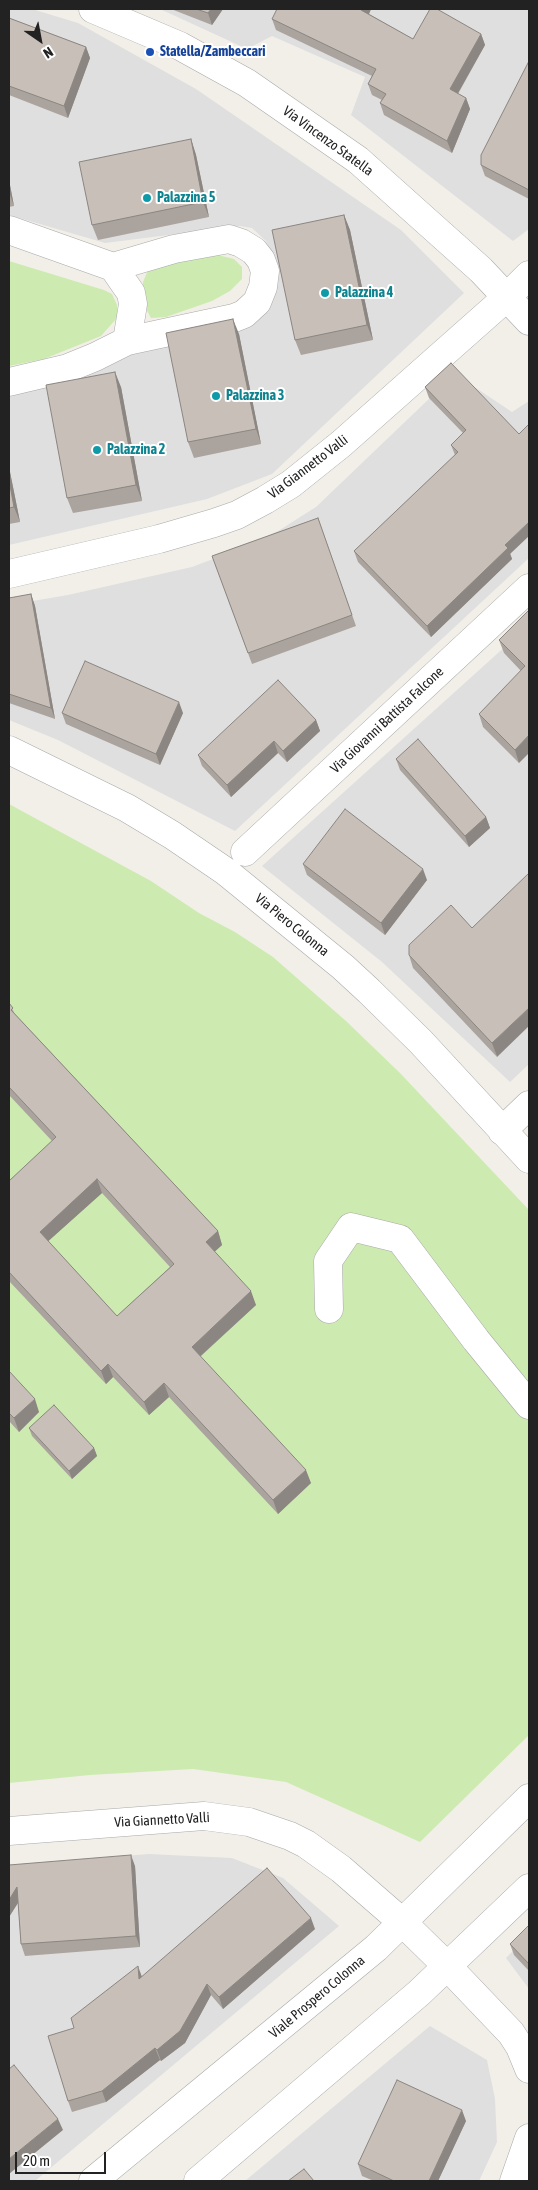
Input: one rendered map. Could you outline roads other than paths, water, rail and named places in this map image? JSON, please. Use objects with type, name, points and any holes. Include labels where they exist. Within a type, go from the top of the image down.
[{"type":"street","name":"Via Vincenzo Statella","points":[[93,9],[180,46],[255,88],[358,160],[437,230],[529,320]]},
{"type":"street","points":[[9,230],[113,267],[174,249],[229,239],[241,243],[254,251],[264,266],[265,279],[257,302],[244,314],[234,318],[127,340],[95,357],[68,368],[9,382]]},
{"type":"street","points":[[113,267],[130,293],[134,304],[127,340]]},
{"type":"street","name":"Via Giannetto Valli","points":[[9,574],[159,539],[237,515],[265,500],[291,484],[341,444],[507,297],[529,275]]},
{"type":"street","name":"Via Giovanni Battista Falcone","points":[[245,852],[529,588]]},
{"type":"street","name":"Via Piero Colonna","points":[[9,750],[127,808],[172,835],[225,871],[343,967],[369,991],[421,1042],[529,1159]]},
{"type":"street","points":[[502,1131],[529,1105]]},
{"type":"street","points":[[329,1309],[328,1261],[351,1227],[400,1239],[476,1340],[529,1405]]},
{"type":"street","name":"Viale Prospero Colonna","points":[[93,2181],[376,1948],[529,1798]]},
{"type":"street","name":"Via Giannetto Valli","points":[[9,1831],[204,1816],[270,1827],[306,1844],[341,1869],[402,1922],[511,2033],[520,2047],[529,2069]]},
{"type":"street","points":[[198,2181],[382,2025],[529,1888]]},
{"type":"street","points":[[514,2181],[529,2138]]},
{"type":"place","name":"Statella/Zambeccari","points":[[150,52]]},
{"type":"place","name":"Palazzina 5","points":[[147,198]]},
{"type":"place","name":"Palazzina 4","points":[[325,293]]},
{"type":"place","name":"Palazzina 3","points":[[216,396]]},
{"type":"place","name":"Palazzina 2","points":[[97,450]]}]
